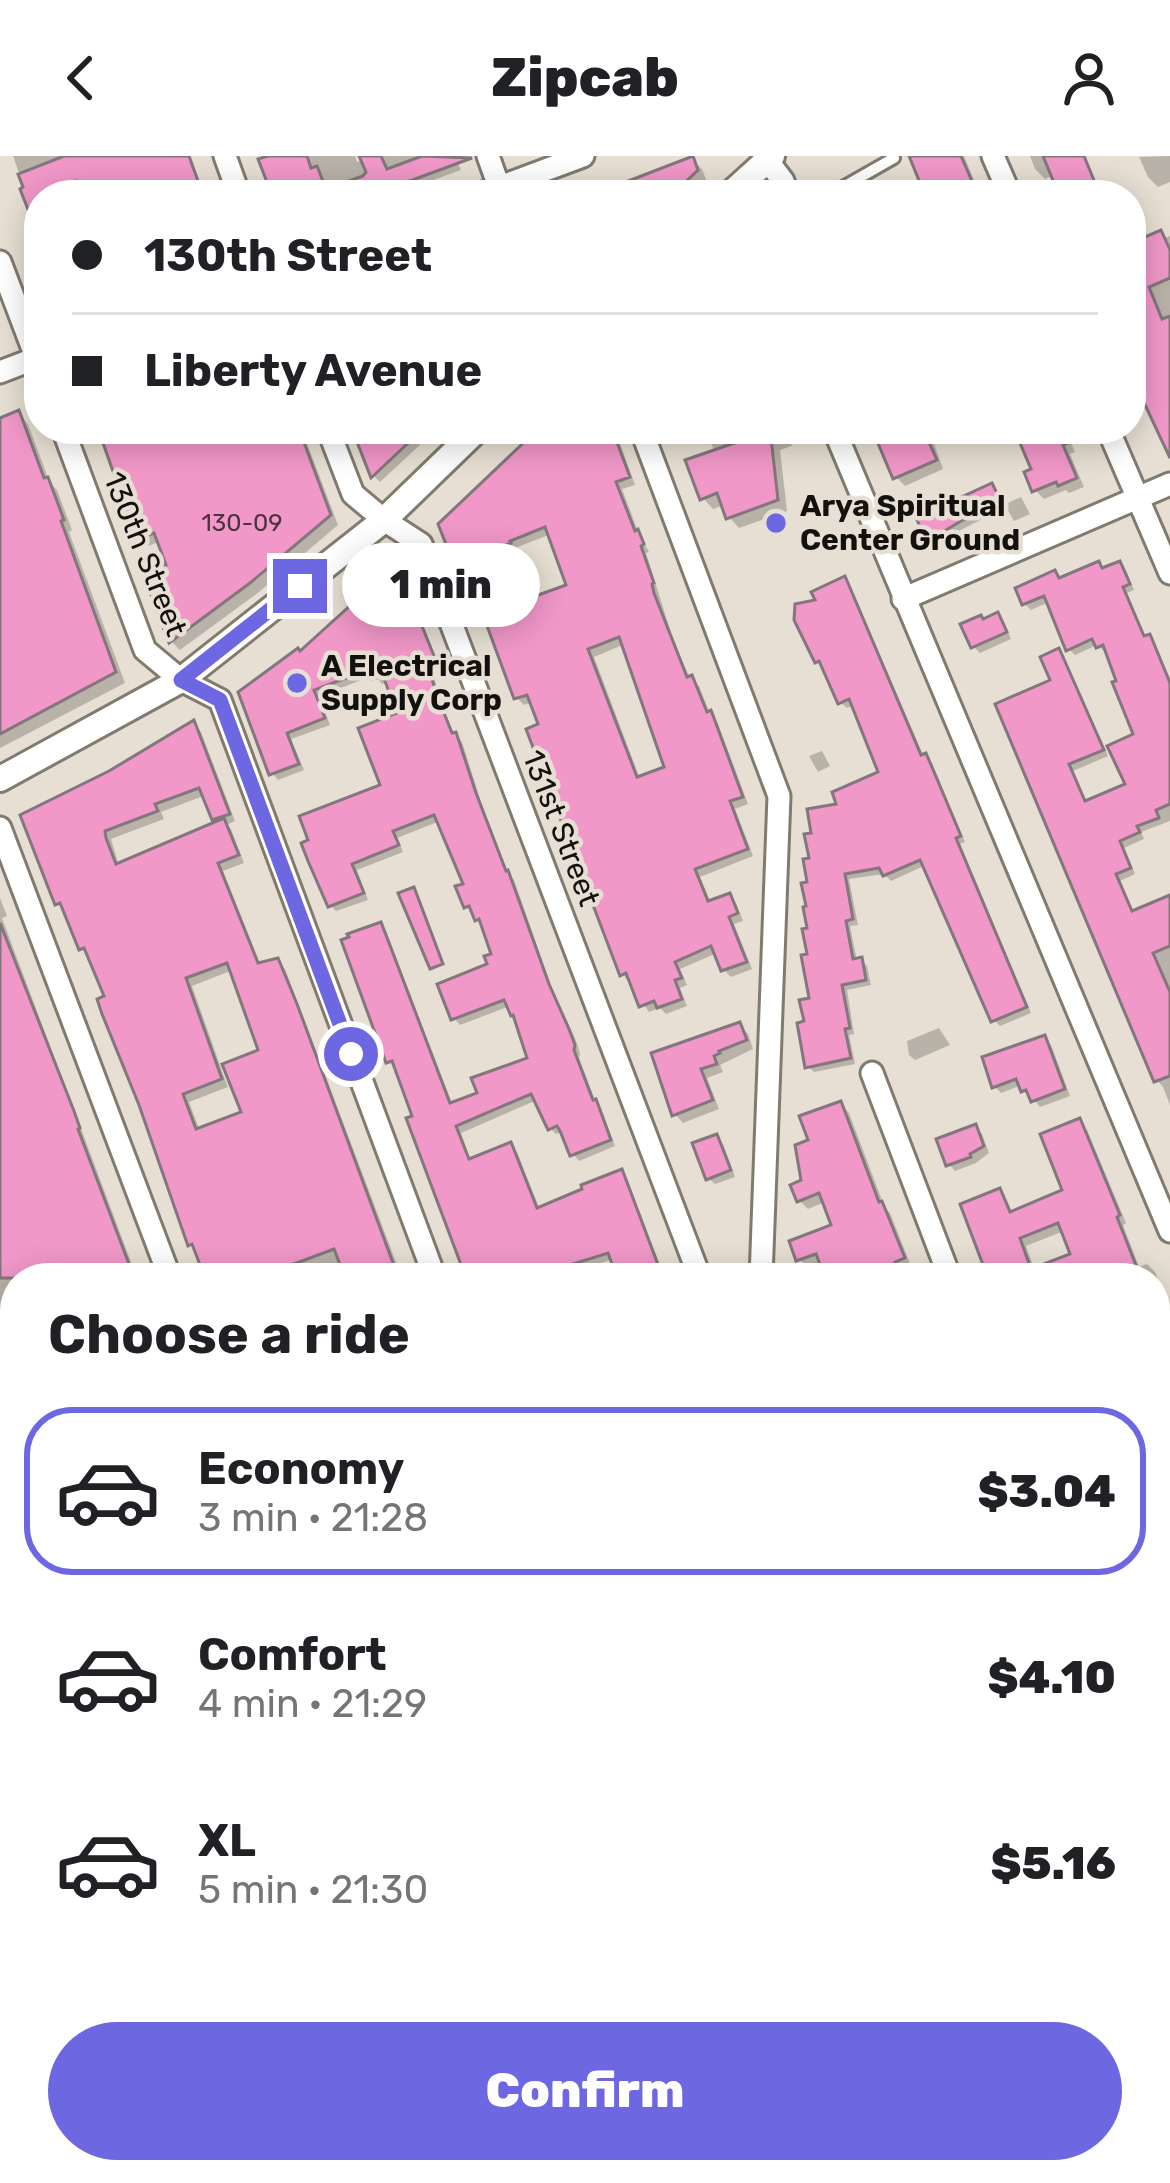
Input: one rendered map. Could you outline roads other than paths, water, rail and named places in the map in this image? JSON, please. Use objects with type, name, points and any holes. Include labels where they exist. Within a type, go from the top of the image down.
[{"type":"street","points":[[523,180],[583,156]]},
{"type":"street","points":[[745,180],[768,158]]},
{"type":"street","points":[[0,262],[24,324]]},
{"type":"street","name":"130th Street","points":[[69,444],[145,650],[181,680],[220,700],[429,1263]]},
{"type":"street","name":"131st Street","points":[[334,444],[353,494],[421,544],[694,1263]]},
{"type":"street","points":[[0,779],[181,680],[384,520],[463,444]]},
{"type":"street","points":[[647,444],[779,796],[762,1263]]},
{"type":"street","points":[[840,444],[1170,1231]]},
{"type":"street","points":[[1114,444],[1170,573]]},
{"type":"street","points":[[903,599],[1170,484]]},
{"type":"street","points":[[0,828],[164,1263]]},
{"type":"street","points":[[872,1073],[944,1263]]},
{"type":"lane","points":[[855,180],[893,156]]},
{"type":"place","name":"Arya Spiritual Center Ground","points":[[776,523]]},
{"type":"place","name":"A Electrical Supply Corp","points":[[297,683]]}]
